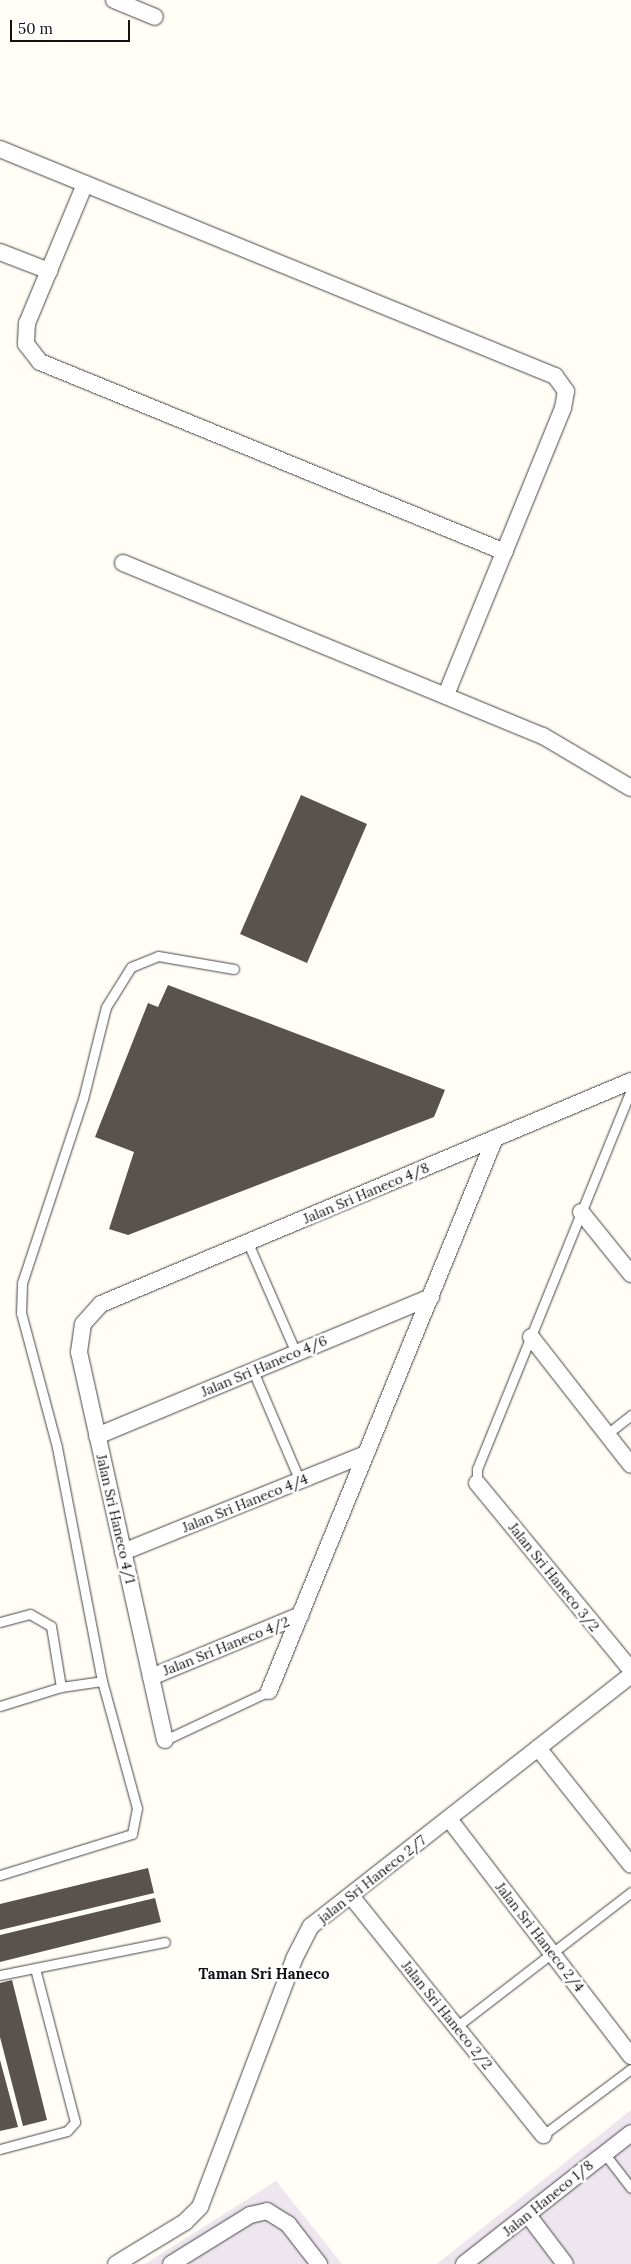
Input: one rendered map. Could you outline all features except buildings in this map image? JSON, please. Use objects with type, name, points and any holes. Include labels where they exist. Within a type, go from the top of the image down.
[{"type":"street","points":[[114,0],[155,17]]},
{"type":"street","points":[[0,149],[555,376],[566,391],[563,408],[446,695]]},
{"type":"street","points":[[85,184],[27,323],[26,344],[40,362],[505,552]]},
{"type":"street","points":[[0,252],[49,271]]},
{"type":"street","points":[[123,563],[446,695],[570,749],[596,771],[631,788]]},
{"type":"street","name":"Jalan Sri Haneco 4/8","points":[[101,1304],[631,1081]]},
{"type":"street","points":[[270,1691],[495,1138]]},
{"type":"street","points":[[581,1212],[631,1274]]},
{"type":"street","name":"Jalan Sri Haneco 4/6","points":[[97,1436],[431,1297]]},
{"type":"street","name":"Jalan Sri Haneco 4/1","points":[[101,1304],[83,1324],[79,1352],[165,1740]]},
{"type":"street","points":[[531,1337],[631,1465]]},
{"type":"street","name":"Jalan Sri Haneco 4/4","points":[[123,1552],[366,1454]]},
{"type":"street","name":"Jalan Sri Haneco 3/2","points":[[477,1483],[631,1670]]},
{"type":"street","name":"Jalan Sri Haneco 4/2","points":[[151,1677],[301,1615]]},
{"type":"street","name":"jalan Sri Haneco 2/7","points":[[116,2264],[185,2222],[200,2207],[294,1958],[312,1926],[631,1675]]},
{"type":"street","points":[[538,1748],[631,1865]]},
{"type":"street","name":"Jalan Sri Haneco 2/4","points":[[448,1819],[631,2056]]},
{"type":"street","name":"Jalan Sri Haneco 2/2","points":[[351,1896],[542,2135]]},
{"type":"street","name":"Jalan Haneco 1/8","points":[[464,2264],[631,2133]]},
{"type":"street","points":[[182,2261],[250,2215],[267,2211],[288,2224],[320,2264]]},
{"type":"street","points":[[528,2215],[565,2264]]},
{"type":"lane","points":[[0,1874],[132,1834],[137,1808],[102,1681],[57,1448],[21,1313],[22,1283],[83,1099],[106,1007],[131,967],[158,956],[234,969]]},
{"type":"lane","points":[[477,1483],[477,1470],[631,1089]]},
{"type":"lane","points":[[248,1243],[296,1353]]},
{"type":"lane","points":[[253,1372],[300,1481]]},
{"type":"lane","points":[[607,1434],[631,1415]]},
{"type":"lane","points":[[0,1622],[30,1614],[51,1626],[61,1687]]},
{"type":"lane","points":[[0,1706],[61,1687],[102,1681]]},
{"type":"lane","points":[[165,1740],[270,1691]]},
{"type":"lane","points":[[456,2027],[631,1892]]},
{"type":"lane","points":[[0,1975],[165,1942]]},
{"type":"lane","points":[[0,2149],[67,2131],[75,2122],[35,1968]]},
{"type":"lane","points":[[542,2135],[631,2069]]},
{"type":"lane","points":[[604,2153],[631,2188]]},
{"type":"shaded area","points":[[631,2110],[631,2264],[437,2264]]},
{"type":"shaded area","points":[[276,2181],[342,2264],[145,2264]]},
{"type":"district","name":"Taman Sri Haneco","points":[[264,1974]]}]
